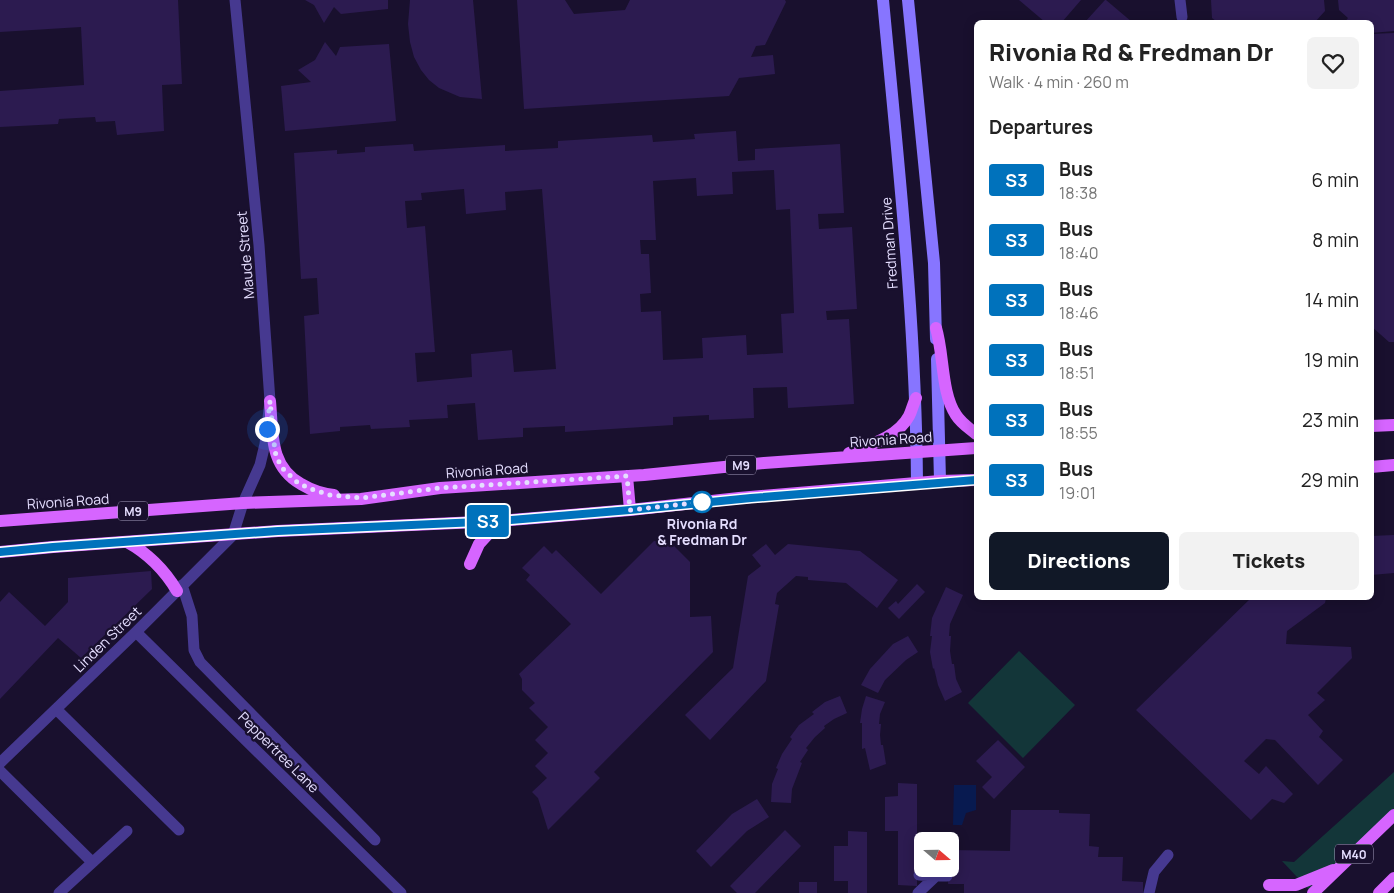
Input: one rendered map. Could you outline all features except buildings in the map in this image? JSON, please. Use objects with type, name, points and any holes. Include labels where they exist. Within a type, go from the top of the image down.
[{"type":"main road","points":[[936,328],[949,399],[956,415],[974,432]]},
{"type":"main road","points":[[838,458],[871,445],[897,431],[908,418],[916,398]]},
{"type":"main road","points":[[270,401],[275,452],[286,474],[308,488],[330,495],[361,498]]},
{"type":"main road","points":[[1374,426],[1394,425]]},
{"type":"main road","name":"Rivonia Road","points":[[0,521],[243,503],[361,498],[440,488],[627,476],[764,463],[974,448]]},
{"type":"main road","points":[[1374,467],[1394,465]]},
{"type":"main road","points":[[627,476],[630,510]]},
{"type":"main road","name":"M9","points":[[0,552],[278,531],[500,521],[630,510],[739,498],[974,480]]},
{"type":"main road","points":[[470,564],[479,544],[500,521]]},
{"type":"main road","points":[[127,542],[152,558],[180,588]]},
{"type":"main road","name":"M40","points":[[1313,893],[1394,815]]},
{"type":"main road","points":[[1269,885],[1296,885],[1345,864]]},
{"type":"main road","points":[[1379,893],[1394,878]]},
{"type":"street","name":"Maude Street","points":[[233,535],[243,503],[263,455],[270,401],[260,254],[235,0]]},
{"type":"street","name":"Fredman Drive","points":[[883,0],[895,116],[916,398],[918,484]]},
{"type":"street","points":[[908,0],[934,263],[940,482]]},
{"type":"street","points":[[1180,0],[1182,17]]},
{"type":"street","name":"Linden Street","points":[[0,763],[233,535]]},
{"type":"street","points":[[180,588],[192,616],[194,650],[200,662],[375,840]]},
{"type":"street","name":"Peppertree Lane","points":[[136,632],[401,893]]},
{"type":"street","points":[[56,709],[179,830]]},
{"type":"street","points":[[0,770],[92,862]]},
{"type":"street","points":[[59,893],[127,831]]},
{"type":"street","points":[[1149,893],[1154,872],[1168,855]]},
{"type":"street","points":[[918,893],[939,878]]},
{"type":"green space","points":[[1019,651],[1075,705],[1023,758],[968,703]]},
{"type":"green space","points":[[1394,772],[1394,815],[1312,893],[1282,861],[1294,862]]},
{"type":"shaded area","points":[[954,785],[976,785],[976,810],[966,813],[962,825],[953,825]]},
{"type":"bus line","name":"S3","points":[[0,552],[278,531],[500,521],[974,480]]},
{"type":"place","name":"Rivonia Rd & Fredman Dr","points":[[702,502]]},
{"type":"route","points":[[267,429],[270,401],[275,452],[281,467],[286,474],[297,482],[308,488],[330,495],[361,498],[440,488],[627,476],[630,510],[702,502]]}]
